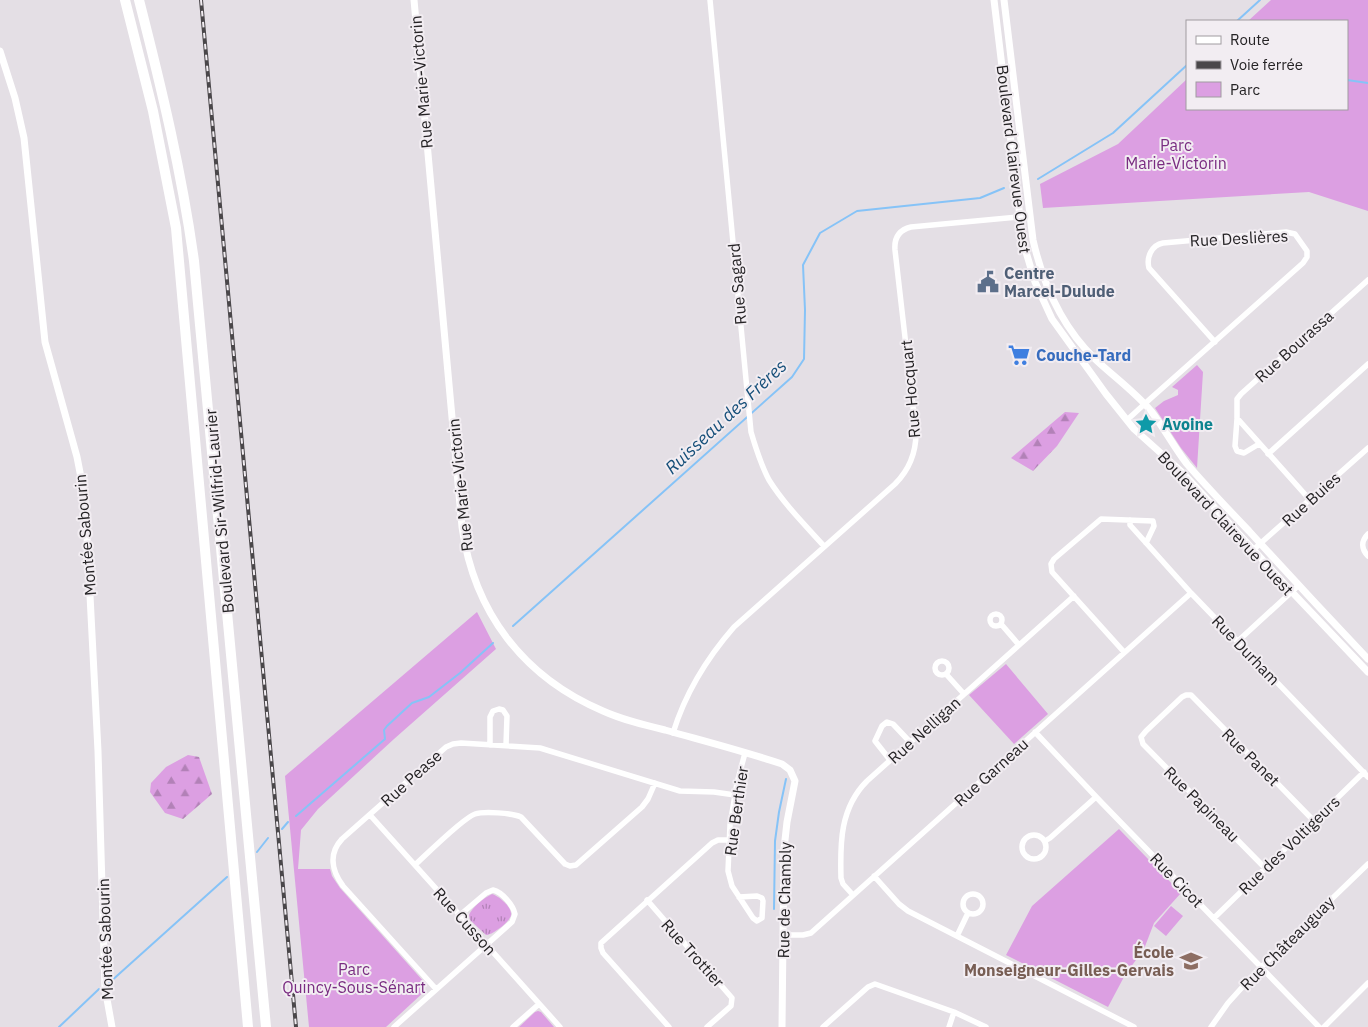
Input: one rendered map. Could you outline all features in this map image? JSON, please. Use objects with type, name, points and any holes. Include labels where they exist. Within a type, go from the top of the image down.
[{"type":"highway","name":"Boulevard Sir-Wilfrid-Laurier","points":[[125,0],[155,120],[176,235],[248,1027]]},
{"type":"highway","name":"Boulevard Sir-Wilfrid-Laurier","points":[[139,0],[182,186],[196,280],[266,1027]]},
{"type":"highway","points":[[145,0],[158,76]]},
{"type":"street","name":"Rue Marie-Victorin","points":[[414,0],[462,527],[468,562],[474,580],[488,609],[506,637],[528,662],[577,699],[604,712],[784,765],[793,774]]},
{"type":"street","name":"Rue Sagard","points":[[710,0],[751,432],[758,456],[769,479],[781,497],[824,546]]},
{"type":"street","name":"Boulevard Clairevue Ouest","points":[[994,0],[1020,217],[1030,268],[1040,296],[1052,319],[1127,420],[1145,439],[1177,467],[1368,672]]},
{"type":"street","name":"Boulevard Clairevue Ouest","points":[[1004,0],[1033,240],[1041,272],[1052,299],[1070,330],[1090,353],[1145,404],[1187,464],[1298,586],[1368,659]]},
{"type":"street","name":"Montée Sabourin","points":[[0,51],[15,98],[24,138],[45,342],[78,463],[85,498],[98,750],[105,988],[112,1027]]},
{"type":"street","points":[[1008,112],[1017,111]]},
{"type":"street","name":"Rue Hocquart","points":[[673,733],[698,676],[727,635],[749,612],[898,480],[907,469],[914,452],[916,433],[895,250],[897,237],[908,228],[1030,216]]},
{"type":"street","name":"Rue Deslières","points":[[1127,420],[1215,342],[1303,263],[1307,257],[1307,251],[1295,234],[1286,232],[1163,243],[1157,244],[1153,248],[1148,259],[1149,268],[1215,342]]},
{"type":"street","name":"Rue Bourassa","points":[[1259,444],[1244,453],[1237,452],[1235,446],[1237,399],[1368,280]]},
{"type":"street","points":[[1052,319],[1062,316]]},
{"type":"street","points":[[1268,454],[1368,364]]},
{"type":"street","points":[[1237,419],[1310,500]]},
{"type":"street","name":"Rue Buies","points":[[1253,550],[1368,448]]},
{"type":"street","points":[[1124,652],[1050,566],[1052,561],[1099,520],[1105,518],[1151,521],[1154,523],[1150,538],[1146,543]]},
{"type":"street","name":"Rue Durham","points":[[1130,520],[1130,525],[1191,592],[1366,774]]},
{"type":"street","points":[[1368,534],[1364,539],[1363,545],[1368,556]]},
{"type":"street","points":[[1238,641],[1298,586]]},
{"type":"street","name":"Rue Garneau","points":[[784,935],[801,936],[809,934],[1191,592]]},
{"type":"street","name":"Rue Nelligan","points":[[853,895],[843,884],[841,878],[841,836],[845,817],[857,792],[890,760],[1074,596]]},
{"type":"street","points":[[1001,624],[1020,645]]},
{"type":"street","points":[[946,674],[964,694]]},
{"type":"street","name":"Rue Papineau","points":[[1188,694],[1182,697],[1142,734],[1142,742],[1265,868]]},
{"type":"street","name":"Rue Panet","points":[[1188,694],[1194,697],[1314,821]]},
{"type":"street","points":[[490,745],[490,717],[493,711],[499,709],[504,711],[506,716],[506,746]]},
{"type":"street","points":[[890,760],[875,742],[876,736],[883,725],[887,722],[893,724],[910,742]]},
{"type":"street","name":"Rue Cicot","points":[[1035,732],[1319,1027]]},
{"type":"street","name":"Rue Pease","points":[[436,989],[343,886],[334,871],[333,859],[338,844],[446,747],[459,743],[540,748],[686,792],[707,791],[735,795]]},
{"type":"street","name":"Rue Berthier","points":[[739,897],[757,896],[762,898],[764,901],[762,918],[759,921],[754,919],[739,897],[732,886],[729,875],[729,840],[735,795],[745,753]]},
{"type":"street","name":"Rue de Chambly","points":[[782,1027],[784,849],[787,822],[795,784],[793,774]]},
{"type":"street","name":"Rue des Voltigeurs","points":[[1214,918],[1314,821],[1366,774]]},
{"type":"street","points":[[416,865],[470,816],[484,813],[521,817],[565,864],[570,866],[576,865],[642,807],[655,783]]},
{"type":"street","points":[[1045,841],[1096,797]]},
{"type":"street","name":"Rue Cusson","points":[[370,815],[560,1027]]},
{"type":"street","points":[[1038,835],[1045,841],[1045,852],[1040,858],[1032,858],[1025,854],[1023,843],[1027,837],[1038,835]]},
{"type":"street","points":[[669,1027],[603,953],[600,948],[602,940],[712,843],[720,840],[729,840]]},
{"type":"street","name":"Rue Châteauguay","points":[[1211,1027],[1228,1003],[1261,967],[1368,864]]},
{"type":"street","points":[[874,876],[905,909],[1129,1026]]},
{"type":"street","points":[[394,1027],[512,922],[514,909],[501,894],[494,890],[488,892],[460,915]]},
{"type":"street","name":"Rue Trottier","points":[[647,900],[732,998],[731,1006],[707,1027]]},
{"type":"street","points":[[956,936],[968,913]]},
{"type":"street","points":[[1324,1027],[1368,983]]},
{"type":"street","points":[[823,1027],[868,987],[875,984],[954,1012],[986,1027]]},
{"type":"street","points":[[513,1027],[539,1004]]},
{"type":"street","points":[[949,1027],[954,1012]]},
{"type":"green space","name":"Parc Marie-Victorin","points":[[1271,0],[1368,0],[1368,211],[1309,192],[1043,208],[1040,184],[1118,144],[1186,80],[1186,110],[1348,110],[1348,20],[1249,20]]},
{"type":"green space","points":[[1197,365],[1203,372],[1197,468],[1181,448],[1155,408],[1164,401],[1178,395],[1178,390],[1172,387]]},
{"type":"green space","points":[[1065,412],[1079,413],[1057,446],[1033,471],[1011,458]]},
{"type":"green space","name":"Parc Quincy-Sous-Sénart","points":[[477,612],[496,649],[318,809],[301,830],[298,869],[330,869],[340,888],[425,983],[425,991],[386,1027],[309,1027],[285,776]]},
{"type":"green space","points":[[1006,664],[1048,714],[1014,744],[969,695]]},
{"type":"green space","points":[[188,755],[199,757],[212,794],[183,819],[165,813],[150,792],[151,783],[166,767]]},
{"type":"green space","points":[[1119,829],[1181,893],[1154,923],[1144,949],[1125,975],[1108,1007],[1006,955],[1032,906]]},
{"type":"green space","points":[[492,894],[504,902],[511,915],[508,921],[500,928],[486,935],[470,920],[469,915],[479,903]]},
{"type":"green space","points":[[1171,906],[1183,916],[1166,936],[1154,926]]},
{"type":"green space","points":[[538,1011],[554,1027],[519,1027],[535,1012]]},
{"type":"waterway","name":"Ruisseau des Frères","points":[[1238,20],[1260,0]]},
{"type":"waterway","name":"Ruisseau des Frères","points":[[1038,179],[1113,133],[1186,66]]},
{"type":"waterway","points":[[1348,80],[1368,83]]},
{"type":"waterway","name":"Ruisseau des Frères","points":[[513,626],[792,377],[804,359],[805,310],[803,265],[820,233],[857,211],[980,198],[1004,188]]},
{"type":"waterway","name":"Ruisseau des Frères","points":[[296,816],[385,739],[384,730],[412,703],[429,697],[460,673],[493,643]]},
{"type":"waterway","points":[[774,909],[775,841],[786,779]]},
{"type":"waterway","name":"Ruisseau des Frères","points":[[282,829],[288,822]]},
{"type":"waterway","name":"Ruisseau des Frères","points":[[257,852],[268,838]]},
{"type":"waterway","name":"Ruisseau des Frères","points":[[109,983],[227,877]]},
{"type":"waterway","name":"Ruisseau des Frères","points":[[59,1027],[99,989]]},
{"type":"railway","points":[[201,0],[296,1027]]},
{"type":"place","name":"Centre Marcel-Dulude","points":[[988,282]]},
{"type":"place","name":"Couche-Tard","points":[[1019,355]]},
{"type":"place","name":"Avoine","points":[[1146,424]]},
{"type":"place","name":"École Monseigneur-Gilles-Gervais","points":[[1191,961]]}]
